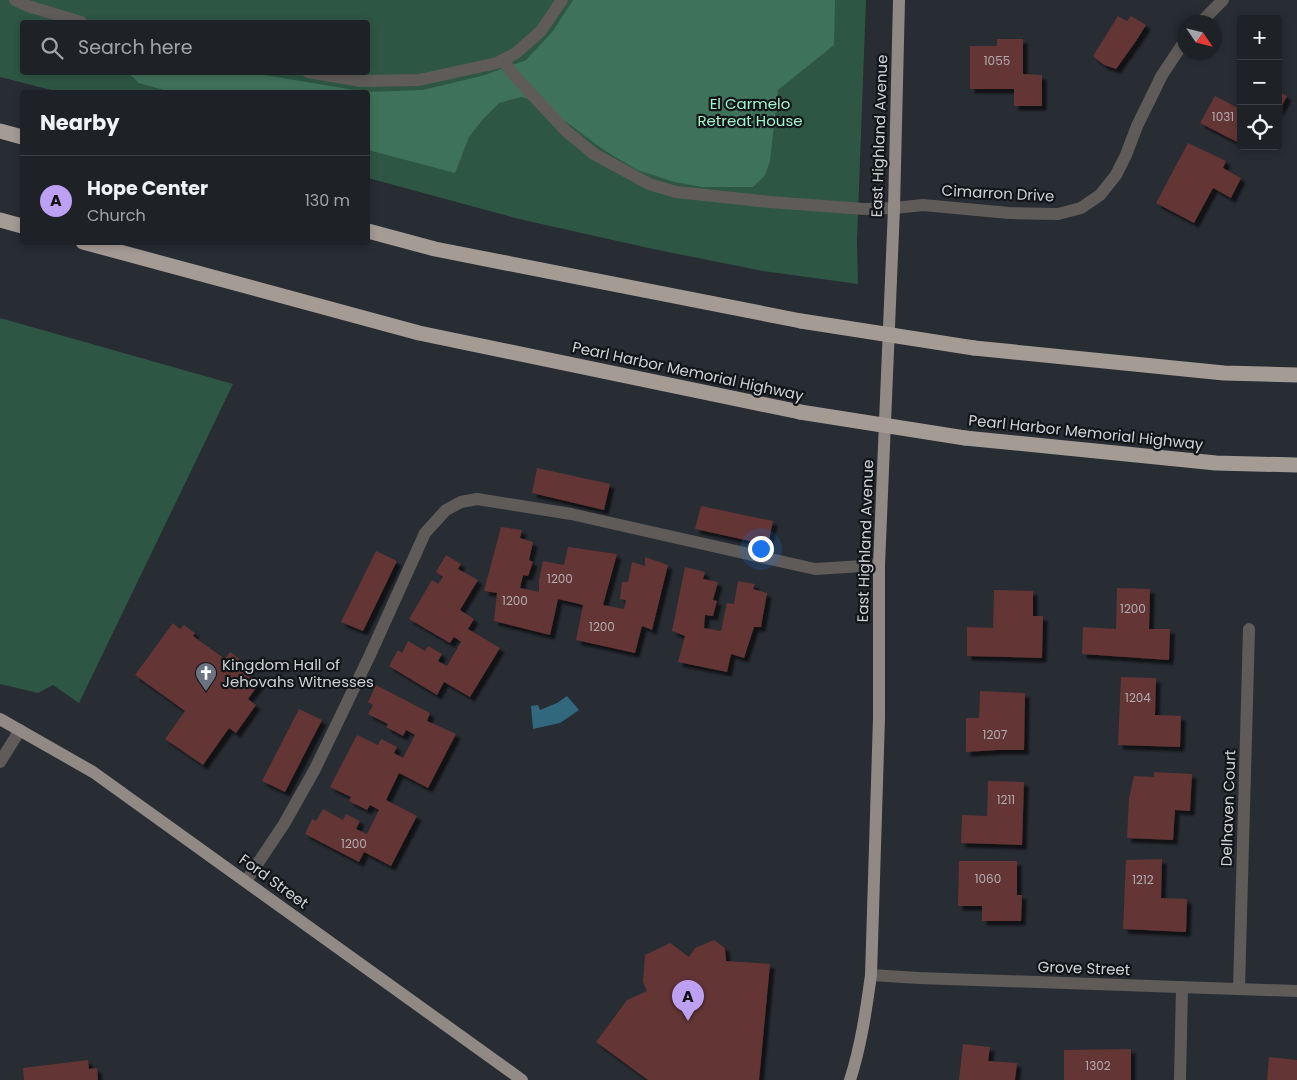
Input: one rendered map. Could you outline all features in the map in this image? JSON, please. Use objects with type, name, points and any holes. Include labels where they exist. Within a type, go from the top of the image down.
[{"type":"highway","points":[[0,131],[20,136]]},
{"type":"highway","points":[[0,220],[20,225]]},
{"type":"highway","points":[[370,231],[435,249],[801,321],[974,348],[1224,373],[1297,375]]},
{"type":"highway","name":"Pearl Harbor Memorial Highway","points":[[94,245],[419,333],[800,412],[965,438],[1216,463],[1297,465]]},
{"type":"main road","name":"East Highland Avenue","points":[[850,1080],[856,1059],[871,975],[879,718],[879,565],[894,208],[899,0]]},
{"type":"main road","name":"Ford Street","points":[[0,719],[93,772],[522,1080]]},
{"type":"street","points":[[15,0],[74,20]]},
{"type":"street","points":[[326,75],[361,81],[419,80],[489,65],[503,60],[516,52],[541,31],[562,0]]},
{"type":"street","points":[[1208,15],[1223,0]]},
{"type":"street","name":"Cimarron Drive","points":[[503,60],[512,73],[566,131],[594,154],[648,184],[676,192],[864,209],[923,205],[1009,213],[1058,214],[1081,208],[1100,195],[1116,175],[1162,75],[1177,52]]},
{"type":"street","points":[[246,881],[284,824],[316,769],[425,533],[446,510],[460,502],[477,499],[571,514],[814,569],[879,565]]},
{"type":"street","name":"Delhaven Court","points":[[1239,988],[1249,629]]},
{"type":"street","points":[[0,762],[20,730]]},
{"type":"street","name":"Grove Street","points":[[871,975],[1297,991]]},
{"type":"street","points":[[1180,1080],[1182,988]]},
{"type":"green space","name":"El Carmelo Retreat House","points":[[0,0],[866,0],[857,240],[858,284],[763,271],[653,249],[519,219],[370,179],[370,90],[51,90],[0,77]]},
{"type":"green space","points":[[573,0],[835,0],[834,45],[778,90],[770,161],[765,175],[753,187],[702,187],[675,182],[637,170],[604,150],[538,101],[521,97],[499,103],[483,119],[469,137],[455,173],[370,151],[370,92],[423,90],[485,75],[526,60],[553,31]]},
{"type":"green space","points":[[130,75],[265,75],[354,90],[164,90],[139,83]]},
{"type":"green space","points":[[0,318],[233,384],[79,703],[53,685],[38,693],[0,684]]},
{"type":"water","points":[[567,696],[579,710],[560,723],[533,729],[531,706],[538,705],[540,710],[557,703]]},
{"type":"building","points":[[1118,16],[1127,21],[1131,16],[1146,25],[1116,69],[1104,65],[1093,56]]},
{"type":"building","points":[[997,39],[1023,39],[1023,74],[1042,75],[1042,106],[1014,106],[1014,89],[970,89],[970,46],[997,46]]},
{"type":"building","points":[[1282,93],[1287,96],[1282,105]]},
{"type":"building","points":[[1215,96],[1237,107],[1237,142],[1200,123]]},
{"type":"building","points":[[1188,143],[1226,161],[1223,168],[1241,178],[1231,198],[1213,188],[1194,223],[1156,203]]},
{"type":"building","points":[[537,468],[610,484],[604,510],[532,493]]},
{"type":"building","points":[[701,506],[773,521],[768,545],[695,529]]},
{"type":"building","points":[[501,527],[522,530],[520,538],[533,542],[529,560],[533,562],[528,576],[523,575],[520,588],[539,592],[539,580],[543,561],[564,565],[568,547],[617,554],[603,605],[624,609],[626,600],[620,599],[622,582],[628,582],[632,562],[645,566],[645,557],[668,565],[652,630],[642,626],[635,653],[576,640],[583,605],[558,599],[550,635],[494,621],[497,593],[484,591]]},
{"type":"building","points":[[376,551],[397,561],[363,631],[341,622]]},
{"type":"building","points":[[446,555],[461,564],[458,569],[478,580],[460,610],[474,619],[468,629],[500,648],[470,697],[444,682],[437,695],[389,666],[398,650],[402,653],[408,641],[425,651],[428,646],[442,654],[438,661],[447,666],[461,642],[454,637],[450,643],[409,619],[432,580],[438,584],[443,577],[436,572]]},
{"type":"building","points":[[685,567],[705,572],[703,579],[718,582],[713,600],[717,601],[713,616],[705,615],[704,628],[721,631],[727,603],[734,604],[738,581],[755,584],[753,589],[767,593],[761,627],[754,627],[744,658],[731,654],[727,672],[678,662],[685,636],[672,631]]},
{"type":"building","points":[[1117,588],[1150,589],[1149,629],[1170,629],[1169,660],[1082,654],[1083,627],[1116,629]]},
{"type":"building","points":[[994,590],[1033,591],[1033,616],[1043,616],[1042,658],[967,656],[967,627],[993,628]]},
{"type":"building","name":"Kingdom Hall of Jehovahs Witnesses","points":[[173,623],[180,629],[184,625],[195,633],[193,636],[225,659],[230,652],[241,660],[236,667],[259,684],[248,699],[256,705],[236,733],[229,728],[203,765],[165,739],[185,711],[135,675]]},
{"type":"building","points":[[1121,677],[1156,678],[1155,715],[1181,716],[1180,747],[1118,745]]},
{"type":"building","points":[[376,685],[430,713],[427,721],[456,734],[428,788],[399,773],[386,800],[417,816],[391,866],[364,852],[359,862],[305,834],[312,819],[316,821],[323,809],[343,820],[346,814],[360,821],[356,829],[367,834],[379,810],[370,805],[367,810],[349,801],[351,797],[330,787],[357,735],[378,745],[381,739],[397,747],[394,753],[403,758],[415,735],[406,730],[403,736],[386,727],[388,724],[368,714],[373,705],[368,702]]},
{"type":"building","points":[[980,691],[1025,693],[1024,750],[966,752],[966,718],[979,718]]},
{"type":"building","points":[[299,709],[322,720],[285,792],[262,781]]},
{"type":"building","points":[[1154,772],[1192,774],[1190,811],[1175,810],[1173,840],[1127,838],[1129,798],[1134,776],[1154,777]]},
{"type":"building","points":[[988,781],[1024,782],[1022,845],[961,843],[962,815],[987,816]]},
{"type":"building","points":[[1162,859],[1161,898],[1187,899],[1186,932],[1123,929],[1126,860]]},
{"type":"building","points":[[959,861],[1017,861],[1017,895],[1022,895],[1021,921],[982,921],[982,906],[958,906]]},
{"type":"building","points":[[714,940],[725,948],[726,961],[770,964],[759,1080],[648,1080],[596,1042],[627,1000],[647,991],[643,982],[645,955],[670,943],[689,957],[695,948]]},
{"type":"building","points":[[963,1044],[990,1047],[988,1061],[1017,1063],[1015,1080],[959,1080]]},
{"type":"building","points":[[1131,1049],[1131,1080],[1064,1080],[1064,1050]]},
{"type":"building","points":[[1269,1057],[1297,1060],[1297,1080],[1267,1080]]},
{"type":"building","points":[[88,1060],[89,1069],[97,1068],[98,1080],[24,1080],[23,1068]]},
{"type":"place","name":"Kingdom Hall of Jehovahs Witnesses","points":[[206,692]]},
{"type":"place","name":"Hope Center","points":[[688,1021]]}]
